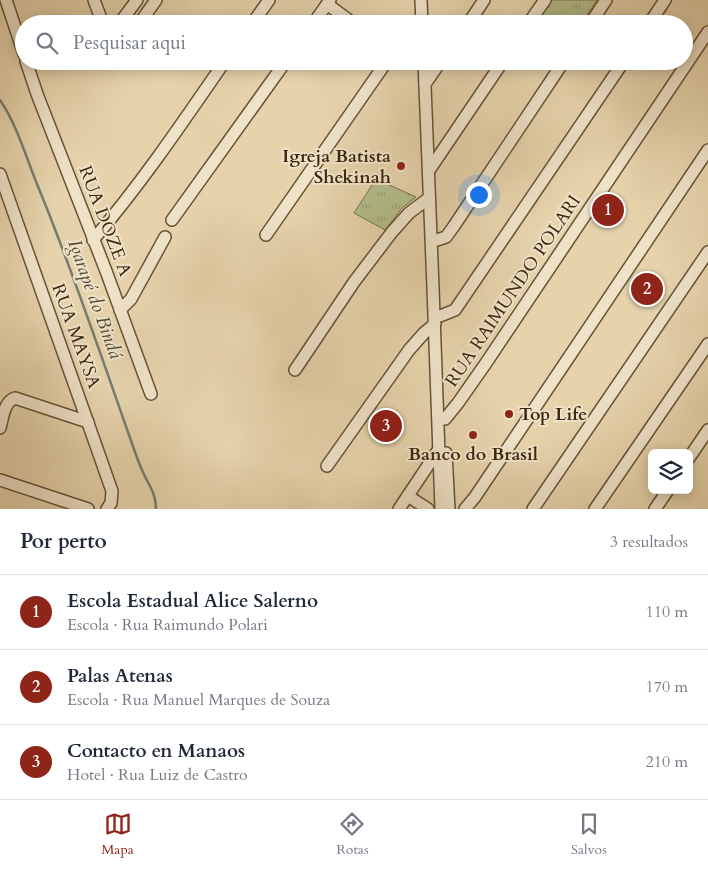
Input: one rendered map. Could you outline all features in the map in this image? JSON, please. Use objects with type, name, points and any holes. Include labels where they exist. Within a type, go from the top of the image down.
[{"type":"street","points":[[6,0],[15,27]]},
{"type":"street","points":[[94,0],[100,15]]},
{"type":"street","points":[[126,15],[137,0]]},
{"type":"street","points":[[145,15],[156,0]]},
{"type":"street","points":[[258,15],[269,0]]},
{"type":"street","points":[[421,0],[422,15]]},
{"type":"street","points":[[474,15],[484,0]]},
{"type":"street","points":[[534,15],[545,0]]},
{"type":"street","points":[[596,15],[606,0]]},
{"type":"street","points":[[655,15],[665,0]]},
{"type":"street","points":[[320,15],[329,2],[344,15]]},
{"type":"street","name":"RUA RAIMUNDO POLARI","points":[[693,54],[708,32]]},
{"type":"street","name":"RUA DOZE A","points":[[29,70],[151,394]]},
{"type":"street","points":[[93,240],[116,214],[220,70]]},
{"type":"street","points":[[172,220],[280,70]]},
{"type":"street","points":[[266,235],[381,70]]},
{"type":"street","points":[[424,70],[430,198],[445,418],[449,509]]},
{"type":"street","points":[[425,84],[435,70]]},
{"type":"street","points":[[430,169],[497,70]]},
{"type":"street","points":[[441,238],[558,70]]},
{"type":"street","points":[[327,466],[409,350],[438,320],[455,310],[618,70]]},
{"type":"street","name":"RUA RAIMUNDO POLARI","points":[[445,418],[491,355],[682,70]]},
{"type":"street","points":[[465,509],[475,497],[708,150]]},
{"type":"street","name":"RUA MAYSA","points":[[0,175],[112,491],[112,502],[107,509]]},
{"type":"street","points":[[430,198],[441,238],[438,320],[441,509]]},
{"type":"street","points":[[295,370],[354,282],[392,232],[409,213],[430,198]]},
{"type":"street","points":[[120,310],[131,299],[164,236]]},
{"type":"street","points":[[533,509],[708,252]]},
{"type":"street","points":[[595,509],[708,344]]},
{"type":"street","points":[[0,428],[7,404],[10,400],[16,398],[88,422]]},
{"type":"street","points":[[693,452],[708,430]]},
{"type":"street","points":[[399,509],[439,450]]},
{"type":"street","points":[[0,480],[88,509]]},
{"type":"street","points":[[655,509],[665,494]]},
{"type":"street","points":[[408,496],[428,509]]},
{"type":"green space","points":[[546,0],[597,0],[587,15],[536,15]]},
{"type":"green space","points":[[376,179],[416,197],[402,208],[385,230],[354,213]]},
{"type":"waterway","name":"Igarapé do Bindá","points":[[0,100],[16,130],[62,246],[137,457],[153,493],[156,509]]},
{"type":"place","name":"Igreja Batista Shekinah","points":[[401,166]]},
{"type":"place","name":"Escola Estadual Alice Salerno","points":[[608,210]]},
{"type":"place","name":"Palas Atenas","points":[[647,289]]},
{"type":"place","name":"Top Life","points":[[509,414]]},
{"type":"place","name":"Contacto en Manaos","points":[[386,426]]},
{"type":"place","name":"Banco do Brasil","points":[[473,435]]}]
